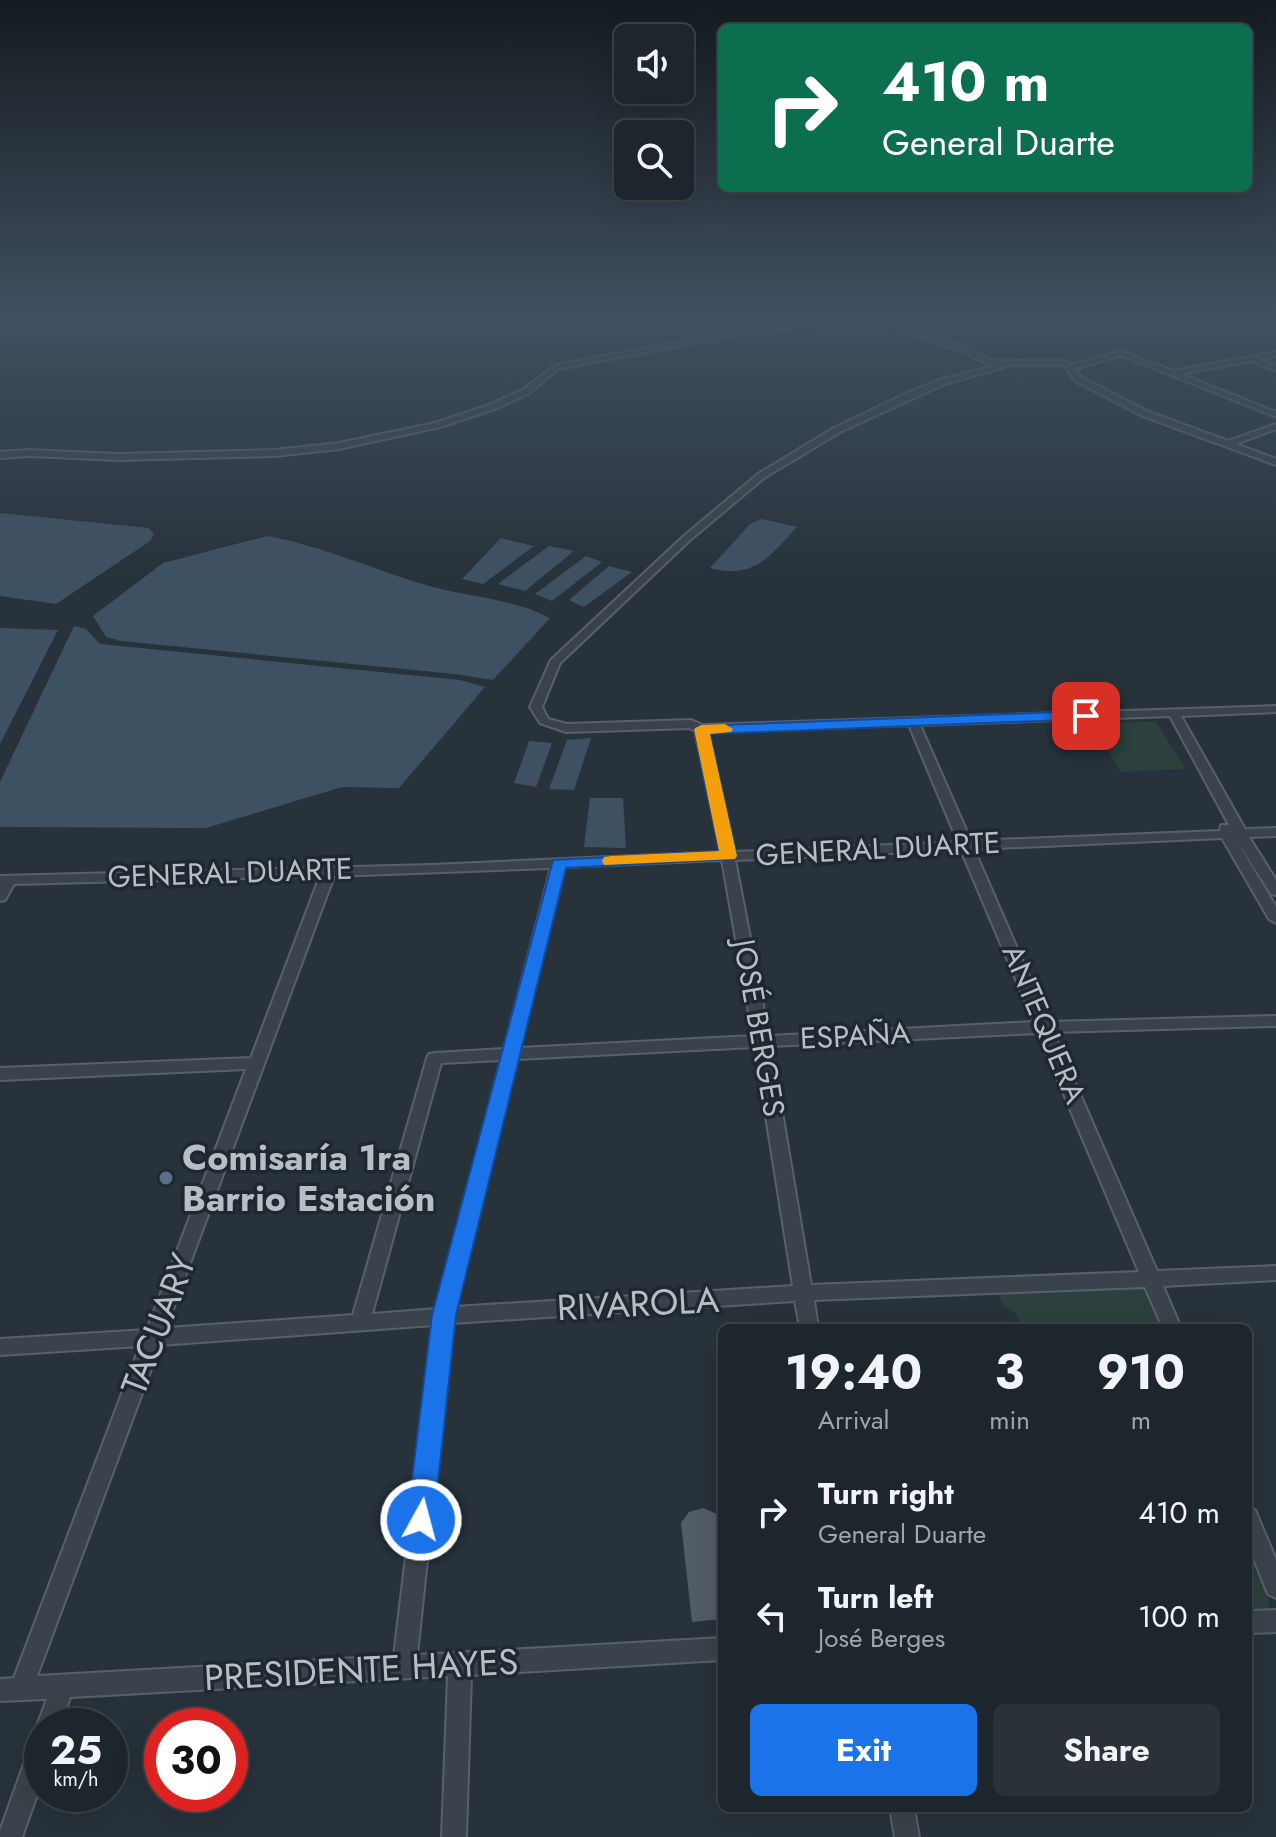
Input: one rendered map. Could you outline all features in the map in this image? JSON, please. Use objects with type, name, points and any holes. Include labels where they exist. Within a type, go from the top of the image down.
[{"type":"street","points":[[0,455],[28,453],[110,457],[274,453],[339,446],[437,425],[499,404]]},
{"type":"street","points":[[892,404],[837,430],[761,476],[687,538],[555,662],[536,707],[544,721],[566,728],[691,724],[701,729],[1276,709]]},
{"type":"street","points":[[1125,404],[1276,462]]},
{"type":"street","points":[[1249,404],[1276,415]]},
{"type":"street","points":[[1227,445],[1276,426]]},
{"type":"street","points":[[1174,713],[1225,808],[1233,834],[1276,919]]},
{"type":"street","name":"ANTEQUERA","points":[[913,722],[1170,1324]]},
{"type":"street","name":"JOSÉ BERGES","points":[[701,729],[762,1041],[808,1324]]},
{"type":"street","name":"GENERAL DUARTE","points":[[4,880],[559,863],[1276,832]]},
{"type":"street","points":[[1233,834],[1276,891]]},
{"type":"street","points":[[404,1667],[444,1315],[559,863]]},
{"type":"street","name":"TACUARY","points":[[11,1689],[153,1338],[329,870]]},
{"type":"street","points":[[0,897],[4,880]]},
{"type":"street","name":"ESPAÑA","points":[[360,1322],[435,1058],[1045,1027],[1276,1021]]},
{"type":"street","points":[[0,1074],[257,1063]]},
{"type":"street","name":"RIVAROLA","points":[[0,1347],[801,1293],[1276,1273]]},
{"type":"street","points":[[1252,1527],[1276,1587]]},
{"type":"street","points":[[1252,1622],[1276,1621]]},
{"type":"street","name":"PRESIDENTE HAYES","points":[[11,1689],[718,1649]]},
{"type":"street","points":[[454,1837],[460,1664]]},
{"type":"street","points":[[55,1708],[63,1686]]},
{"type":"street","points":[[10,1837],[24,1798]]},
{"type":"street","points":[[903,1812],[907,1837]]},
{"type":"green space","points":[[1155,721],[1186,769],[1121,772],[1093,724]]},
{"type":"green space","points":[[1145,1286],[1164,1324],[996,1324],[1001,1321],[1020,1322],[1015,1313],[1003,1306],[997,1291]]},
{"type":"green space","points":[[1252,1568],[1268,1595],[1265,1616],[1252,1615]]},
{"type":"water","points":[[0,513],[149,528],[154,534],[150,541],[56,604],[0,596]]},
{"type":"water","points":[[762,519],[797,527],[769,556],[750,568],[725,571],[710,568],[750,524]]},
{"type":"water","points":[[267,536],[426,585],[520,606],[550,618],[493,680],[121,641],[106,637],[93,616],[163,563]]},
{"type":"water","points":[[501,538],[534,546],[483,584],[462,579]]},
{"type":"water","points":[[549,546],[574,551],[525,591],[498,584]]},
{"type":"water","points":[[586,556],[602,562],[552,601],[535,594]]},
{"type":"water","points":[[609,566],[632,572],[584,607],[569,600]]},
{"type":"water","points":[[74,626],[86,629],[100,644],[460,680],[485,687],[399,788],[342,787],[206,828],[0,827],[0,782]]},
{"type":"water","points":[[0,628],[58,630],[0,744]]},
{"type":"water","points":[[591,738],[574,790],[549,789],[567,740]]},
{"type":"water","points":[[529,741],[552,743],[536,787],[514,783]]},
{"type":"water","points":[[590,798],[623,798],[626,848],[584,847]]},
{"type":"building","points":[[703,1508],[718,1516],[718,1619],[692,1622],[681,1523],[689,1512]]},
{"type":"slow traffic","points":[[611,861],[728,856],[701,729],[725,729]]},
{"type":"place","name":"Comisaría 1ra Barrio Estación","points":[[166,1178]]},
{"type":"route","points":[[421,1520],[444,1315],[559,863],[728,856],[701,729],[1086,716]]}]
